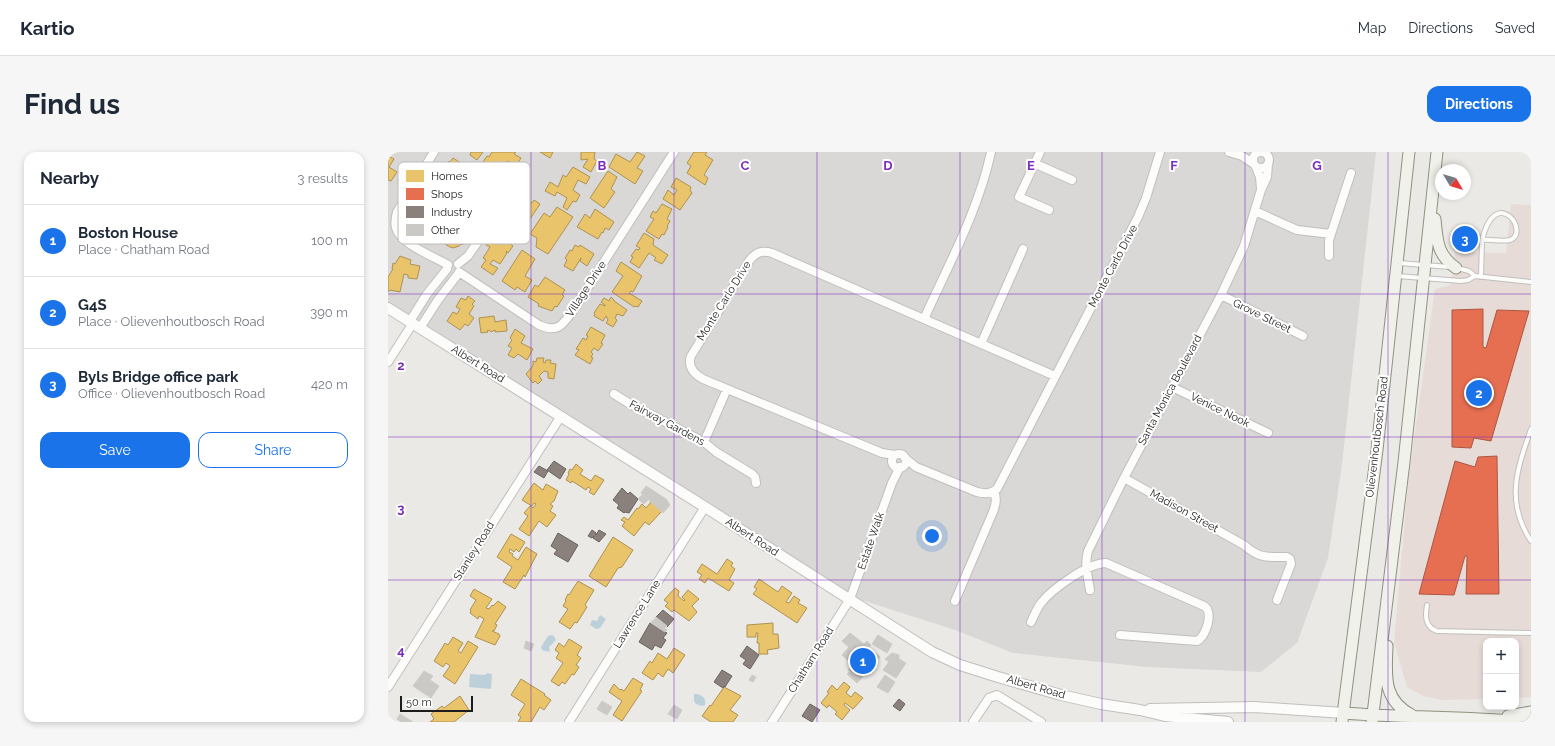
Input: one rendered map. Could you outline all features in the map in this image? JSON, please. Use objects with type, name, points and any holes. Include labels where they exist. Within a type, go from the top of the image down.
[{"type":"main road","name":"Olievenhoutbosch Road","points":[[1343,717],[1377,450],[1409,152]]},
{"type":"main road","points":[[1372,718],[1404,462],[1437,152]]},
{"type":"main road","points":[[1433,194],[1437,242],[1445,258],[1456,268]]},
{"type":"main road","points":[[1390,576],[1386,676],[1387,686],[1390,696],[1395,703],[1405,712],[1414,716]]},
{"type":"main road","points":[[1491,719],[1531,712]]},
{"type":"main road","points":[[1343,717],[1372,718],[1414,716],[1491,719],[1523,722]]},
{"type":"street","points":[[428,162],[434,152]]},
{"type":"street","name":"Village Drive","points":[[459,273],[540,325],[550,329],[558,328],[572,312],[674,152]]},
{"type":"street","points":[[924,319],[971,215],[988,166],[991,152]]},
{"type":"street","points":[[1040,152],[1036,164],[1019,197],[1049,210]]},
{"type":"street","name":"Monte Carlo Drive","points":[[994,491],[1001,483],[1138,217],[1146,198],[1160,152]]},
{"type":"street","points":[[1229,152],[1242,156],[1255,165],[1263,168],[1269,162],[1267,155],[1260,153],[1242,156]]},
{"type":"street","name":"Santa Monica Boulevard","points":[[1090,590],[1086,570],[1086,557],[1088,551],[1124,478],[1221,295],[1244,246],[1261,190],[1267,177],[1269,162],[1275,152]]},
{"type":"street","points":[[1255,165],[1253,160],[1260,153]]},
{"type":"street","points":[[1036,164],[1072,180]]},
{"type":"street","name":"Santa Monica Boulevard","points":[[1255,165],[1260,176],[1261,190]]},
{"type":"street","points":[[1329,256],[1329,241],[1352,173]]},
{"type":"street","points":[[398,210],[395,220],[398,231]]},
{"type":"street","points":[[1255,211],[1297,230],[1331,234]]},
{"type":"street","points":[[411,244],[448,267],[450,274],[452,275],[459,273]]},
{"type":"street","points":[[458,264],[468,256],[476,244]]},
{"type":"street","points":[[981,344],[1023,249]]},
{"type":"street","name":"Monte Carlo Drive","points":[[898,462],[882,453],[698,376],[691,369],[690,359],[749,260],[760,251],[772,254],[1055,376]]},
{"type":"street","points":[[388,362],[414,324],[428,294],[453,262],[458,264]]},
{"type":"street","points":[[414,324],[438,300],[459,273],[460,269],[458,264]]},
{"type":"street","name":"Grove Street","points":[[1221,295],[1303,336]]},
{"type":"street","name":"Albert Road","points":[[388,308],[705,506],[782,557],[932,652],[960,665],[1062,695],[1165,716],[1228,722]]},
{"type":"street","name":"Venice Nook","points":[[1172,387],[1268,433]]},
{"type":"street","points":[[704,442],[727,389]]},
{"type":"street","name":"Fairway Gardens","points":[[614,394],[630,404],[704,442],[716,452],[752,474],[755,477],[756,483]]},
{"type":"street","name":"Stanley Road","points":[[388,687],[561,416]]},
{"type":"street","points":[[898,462],[916,467],[977,492],[984,494],[994,491],[996,503],[993,512],[955,601]]},
{"type":"street","name":"Estate Walk","points":[[850,599],[892,483],[898,462]]},
{"type":"street","name":"Madison Street","points":[[1124,478],[1244,545],[1254,553],[1267,558],[1288,556],[1291,564],[1277,600]]},
{"type":"street","name":"Lawrence Lane","points":[[569,722],[705,506]]},
{"type":"street","points":[[1031,622],[1041,603],[1054,590],[1086,570],[1101,563],[1106,563],[1204,606],[1207,608],[1210,615],[1204,636],[1197,641],[1120,635]]},
{"type":"street","name":"Chatham Road","points":[[772,722],[850,599]]},
{"type":"street","name":"Albert Road","points":[[973,722],[989,698],[994,696],[1000,696],[1041,722]]},
{"type":"street","name":"Albert Road","points":[[1165,716],[1255,708],[1343,717]]},
{"type":"lane","points":[[1481,277],[1482,240],[1491,220],[1504,212],[1516,215]]},
{"type":"lane","points":[[1482,240],[1511,240],[1520,234],[1523,228]]},
{"type":"lane","points":[[1396,263],[1456,268],[1469,271],[1475,276],[1531,282]]},
{"type":"lane","points":[[1395,276],[1461,281],[1468,280],[1475,276]]},
{"type":"lane","points":[[1531,428],[1522,454],[1515,485],[1522,526],[1531,541]]},
{"type":"lane","points":[[1427,605],[1426,612],[1428,626],[1437,631],[1531,632]]},
{"type":"shaded area","points":[[388,152],[1376,152],[1342,465],[1328,558],[1297,643],[1261,672],[1147,667],[1013,653],[955,630],[849,596],[388,307]]},
{"type":"shaded area","points":[[1511,204],[1531,205],[1531,697],[1519,698],[1519,638],[1483,638],[1483,699],[1442,700],[1423,696],[1407,687],[1394,642],[1408,482],[1435,289],[1451,285],[1455,252],[1506,253]]},
{"type":"water","points":[[600,615],[606,619],[600,628],[596,629],[590,625],[592,620],[597,621]]},
{"type":"water","points":[[548,636],[554,636],[556,640],[549,647],[550,652],[542,650],[541,647]]},
{"type":"water","points":[[487,673],[492,674],[491,689],[469,687],[470,674],[485,675]]},
{"type":"water","points":[[694,694],[704,698],[705,705],[702,706],[696,704],[694,701]]},
{"type":"building: Homes","points":[[471,152],[483,152],[477,160],[470,155]]},
{"type":"building: Homes","points":[[492,152],[516,152],[514,154],[521,158],[518,162],[483,162],[487,156],[489,157]]},
{"type":"building: Homes","points":[[540,152],[553,152],[550,158]]},
{"type":"building: Homes","points":[[581,152],[595,152],[594,159],[597,161],[591,172],[583,167],[588,159],[581,160]]},
{"type":"building: Homes","points":[[637,152],[645,156],[637,168],[643,171],[635,184],[609,167],[616,154],[630,162]]},
{"type":"building: Homes","points":[[694,152],[707,152],[705,155],[713,160],[704,175],[708,178],[705,185],[687,173],[691,166],[687,163]]},
{"type":"building: Homes","points":[[388,156],[394,159],[389,167],[397,172],[391,181],[388,180]]},
{"type":"building: Homes","points":[[453,158],[459,162],[450,162]]},
{"type":"building: Homes","points":[[573,167],[590,177],[586,184],[578,180],[573,190],[580,195],[576,202],[573,201],[567,210],[563,207],[567,198],[557,192],[555,196],[545,191],[550,182],[558,187],[563,175],[566,177]]},
{"type":"building: Homes","points":[[608,171],[617,177],[611,189],[615,192],[604,208],[590,198]]},
{"type":"building: Homes","points":[[676,178],[691,187],[690,190],[692,193],[680,210],[663,199],[668,190],[674,195],[677,190],[671,187]]},
{"type":"building: Homes","points":[[534,200],[540,204],[530,219],[530,202],[532,203]]},
{"type":"building: Homes","points":[[662,204],[672,209],[667,219],[670,221],[667,226],[668,227],[664,235],[662,234],[659,239],[646,231],[654,219],[650,217],[653,211],[656,213]]},
{"type":"building: Homes","points":[[557,207],[573,217],[548,254],[536,247],[537,238],[530,234],[544,213],[550,217]]},
{"type":"building: Homes","points":[[595,209],[614,222],[609,230],[605,228],[598,239],[577,227],[585,214],[590,218]]},
{"type":"building: Homes","points":[[644,233],[654,239],[653,245],[668,255],[662,264],[654,260],[656,258],[649,253],[639,268],[630,262],[633,257],[631,256],[636,249],[639,250],[640,248],[636,246]]},
{"type":"building: Homes","points":[[445,244],[461,244],[453,248]]},
{"type":"building: Homes","points":[[510,244],[513,246],[508,253],[506,251],[507,253],[500,264],[493,260],[490,264],[498,268],[493,275],[481,267],[486,260],[483,258],[490,247],[486,245]]},
{"type":"building: Homes","points":[[575,245],[579,247],[580,245],[594,254],[587,266],[580,261],[581,258],[573,271],[564,266],[567,260],[565,258],[570,250],[572,251]]},
{"type":"building: Homes","points":[[522,250],[535,259],[525,276],[532,280],[525,292],[517,287],[515,290],[502,281]]},
{"type":"building: Homes","points":[[400,256],[411,260],[410,264],[420,266],[417,279],[408,278],[408,275],[404,274],[400,292],[390,290],[388,292],[388,277],[393,269],[393,263],[395,264]]},
{"type":"building: Homes","points":[[621,262],[642,276],[633,292],[631,291],[629,293],[642,301],[638,307],[634,307],[612,292],[623,276],[616,271]]},
{"type":"building: Homes","points":[[545,277],[565,290],[562,295],[564,296],[557,307],[555,306],[552,311],[538,306],[539,304],[528,297],[535,285],[538,287]]},
{"type":"building: Homes","points":[[468,296],[475,301],[472,304],[474,306],[469,314],[474,318],[468,326],[465,324],[460,330],[447,321],[453,312],[457,314],[460,309],[456,307],[461,298],[466,300]]},
{"type":"building: Homes","points":[[611,297],[614,301],[627,310],[623,316],[617,314],[615,318],[617,320],[613,327],[606,323],[608,320],[606,316],[603,321],[594,316],[594,313],[600,304],[605,306],[601,302],[604,298],[609,301]]},
{"type":"building: Homes","points":[[494,316],[495,322],[506,320],[507,331],[495,332],[495,330],[491,332],[489,330],[487,331],[488,332],[481,333],[479,318]]},
{"type":"building: Homes","points":[[591,327],[605,335],[601,343],[603,344],[598,351],[594,348],[591,352],[593,354],[591,357],[593,358],[590,364],[575,355],[579,350],[576,349],[583,338],[586,340],[588,336],[586,335]]},
{"type":"building: Homes","points":[[515,329],[525,336],[521,343],[533,349],[527,360],[518,354],[514,358],[508,355],[512,348],[508,346],[512,340],[510,338]]},
{"type":"building: Homes","points":[[537,358],[544,358],[543,362],[545,363],[546,360],[551,360],[550,363],[556,364],[554,379],[548,378],[548,372],[544,371],[539,376],[542,380],[538,384],[535,381],[533,383],[526,374],[533,366],[533,361],[536,362]]},
{"type":"building: Homes","points":[[576,464],[583,470],[580,474],[591,481],[595,475],[604,480],[594,495],[589,492],[591,489],[588,487],[586,490],[572,481],[571,483],[566,480],[570,469],[572,470]]},
{"type":"building: Homes","points":[[534,483],[543,490],[546,484],[558,491],[554,501],[550,504],[553,506],[550,511],[556,515],[547,527],[539,521],[529,536],[519,529],[528,516],[524,513],[530,506],[533,508],[536,504],[534,503],[532,506],[522,500]]},
{"type":"building: Homes","points":[[651,502],[662,511],[649,525],[645,522],[634,536],[622,526],[625,522],[621,520],[624,517],[628,520],[642,504],[646,508]]},
{"type":"building: Homes","points":[[511,534],[525,542],[519,552],[516,549],[514,552],[510,549],[509,552],[513,554],[512,556],[518,560],[526,547],[537,554],[525,577],[524,575],[515,589],[503,582],[512,567],[497,557]]},
{"type":"building: Homes","points":[[613,537],[633,550],[622,567],[618,568],[606,587],[589,576]]},
{"type":"building: Homes","points":[[727,559],[733,563],[731,566],[735,569],[729,580],[734,583],[729,591],[708,578],[705,583],[699,579],[702,575],[697,572],[702,564],[717,574]]},
{"type":"building: Homes","points":[[759,579],[778,592],[782,586],[792,593],[786,602],[789,603],[794,596],[800,600],[798,603],[807,608],[797,623],[753,594],[757,589],[754,587]]},
{"type":"building: Homes","points":[[578,581],[594,590],[585,605],[587,607],[577,623],[575,622],[570,629],[559,622],[568,609],[563,606],[566,601],[565,600]]},
{"type":"building: Homes","points":[[675,588],[679,591],[678,596],[684,601],[685,600],[682,597],[688,590],[699,599],[692,606],[697,612],[689,621],[674,610],[672,612],[665,606],[668,603],[664,600]]},
{"type":"building: Homes","points":[[474,589],[492,599],[486,608],[489,609],[498,601],[506,607],[495,624],[497,625],[494,631],[492,631],[500,636],[495,645],[475,637],[484,619],[479,616],[478,619],[470,613],[470,610],[476,600],[470,596]]},
{"type":"building: Homes","points":[[773,623],[773,634],[778,634],[779,648],[767,650],[768,654],[759,654],[759,643],[757,643],[758,633],[756,633],[756,637],[747,637],[747,625]]},
{"type":"building: Homes","points":[[453,637],[463,643],[458,651],[461,653],[468,641],[478,647],[455,684],[443,676],[450,666],[446,663],[443,667],[434,661],[445,643],[448,645]]},
{"type":"building: Homes","points":[[569,639],[582,647],[577,655],[581,658],[576,665],[579,667],[574,675],[572,674],[565,684],[562,682],[559,686],[551,681],[563,663],[556,658],[559,653],[555,650],[559,643],[564,647]]},
{"type":"building: Homes","points":[[674,648],[685,655],[673,673],[668,669],[663,677],[658,673],[653,680],[642,673],[650,661],[652,663],[658,653],[667,659]]},
{"type":"building: Homes","points":[[633,678],[643,684],[640,690],[642,691],[622,721],[613,715],[622,701],[609,692],[614,684],[620,690],[621,689],[624,691]]},
{"type":"building: Homes","points":[[521,679],[545,694],[544,695],[551,700],[544,710],[540,707],[531,722],[518,722],[521,717],[518,715],[525,704],[511,695]]},
{"type":"building: Homes","points":[[844,682],[850,687],[846,693],[851,697],[855,692],[863,698],[853,709],[845,703],[844,705],[850,710],[842,720],[835,714],[837,712],[829,705],[827,708],[821,703],[829,693],[827,692],[832,685],[837,690]]},
{"type":"building: Homes","points":[[724,687],[741,696],[730,710],[738,715],[733,722],[711,722],[702,716]]},
{"type":"building: Homes","points":[[460,696],[469,710],[454,722],[430,722],[434,719],[431,714],[442,706],[444,708]]},
{"type":"building: Shops","points":[[1483,309],[1483,347],[1486,348],[1497,310],[1529,311],[1491,441],[1474,438],[1471,448],[1452,447],[1452,310]]},
{"type":"building: Shops","points":[[1497,456],[1499,594],[1466,594],[1467,556],[1465,556],[1454,595],[1419,594],[1455,461],[1475,467],[1478,457]]},
{"type":"building: Industry","points":[[554,461],[566,469],[560,479],[547,470]]},
{"type":"building: Industry","points":[[539,466],[548,471],[544,478],[534,472]]},
{"type":"building: Industry","points":[[622,488],[628,494],[630,492],[638,499],[629,513],[624,513],[617,508],[619,505],[613,500]]},
{"type":"building: Industry","points":[[592,530],[596,533],[596,535],[599,530],[606,534],[599,542],[593,538],[594,536],[592,538],[588,536]]},
{"type":"building: Industry","points":[[558,533],[578,545],[568,562],[554,554],[557,550],[551,546]]},
{"type":"building: Industry","points":[[663,610],[674,619],[667,627],[656,617]]},
{"type":"building: Industry","points":[[650,623],[667,633],[663,638],[666,640],[661,648],[655,645],[652,650],[639,642]]},
{"type":"building: Industry","points":[[747,646],[759,655],[750,669],[743,664],[746,660],[740,656]]},
{"type":"building: Industry","points":[[722,670],[732,676],[723,688],[714,682]]},
{"type":"building: Industry","points":[[899,699],[905,704],[900,711],[893,706]]},
{"type":"building: Industry","points":[[810,704],[820,710],[812,722],[802,716]]},
{"type":"building: Other","points":[[646,486],[666,499],[670,505],[663,513],[641,493]]},
{"type":"building: Other","points":[[642,495],[648,500],[644,504],[638,499]]},
{"type":"building: Other","points":[[656,617],[667,626],[665,628],[654,620]]},
{"type":"building: Other","points":[[653,620],[667,630],[665,632],[651,623]]},
{"type":"building: Other","points":[[850,633],[864,644],[867,641],[871,645],[869,647],[880,657],[857,683],[847,674],[850,671],[848,670],[853,665],[842,655],[849,647],[842,641]]},
{"type":"building: Other","points":[[878,635],[892,644],[887,653],[872,644]]},
{"type":"building: Other","points":[[526,641],[534,644],[531,651],[524,648]]},
{"type":"building: Other","points":[[892,653],[899,655],[899,659],[906,663],[896,678],[883,670],[889,662],[885,659]]},
{"type":"building: Other","points":[[424,671],[433,676],[430,680],[439,686],[431,698],[413,686]]},
{"type":"building: Other","points":[[752,675],[756,677],[753,682],[749,680]]},
{"type":"building: Other","points":[[885,675],[895,682],[888,693],[877,687]]},
{"type":"building: Other","points":[[602,701],[612,707],[607,715],[597,709]]},
{"type":"building: Other","points":[[674,705],[682,710],[677,719],[668,714]]},
{"type":"building: Other","points":[[400,714],[413,722],[401,722],[397,719]]},
{"type":"place","name":"Byls Bridge office park","points":[[1465,239]]},
{"type":"place","name":"G4S","points":[[1479,393]]},
{"type":"place","name":"Boston House","points":[[863,661]]}]
